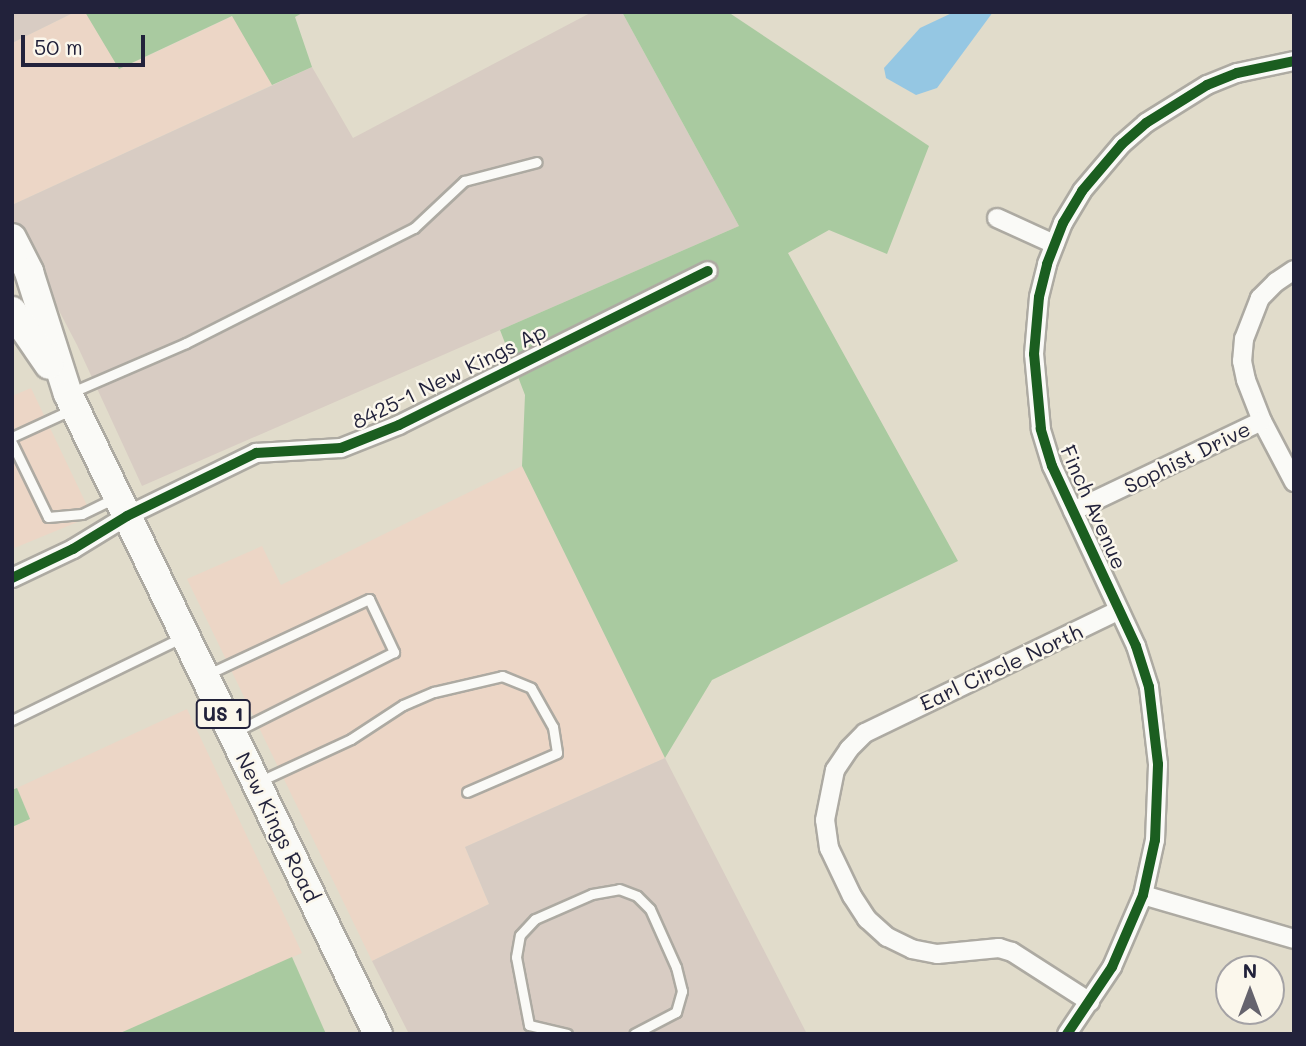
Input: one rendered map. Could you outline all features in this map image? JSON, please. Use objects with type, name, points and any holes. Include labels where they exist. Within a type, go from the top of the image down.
[{"type":"highway","name":"New Kings Road","points":[[12,238],[29,272],[72,401],[378,1034]]},
{"type":"highway","name":"New Kings Road","points":[[12,311],[72,401]]},
{"type":"street","name":"Finch Avenue","points":[[1067,1034],[1112,967],[1143,895],[1155,840],[1158,804],[1154,721],[1149,687],[1136,646],[1048,454],[1035,391],[1035,327],[1046,264],[1082,191],[1122,144],[1146,123],[1207,85],[1237,72],[1294,61]]},
{"type":"street","points":[[997,218],[1054,244]]},
{"type":"street","points":[[1294,270],[1276,282],[1261,298],[1244,339],[1242,361],[1246,380],[1262,421],[1294,482]]},
{"type":"street","name":"8425-1 New Kings Ap","points":[[12,578],[73,549],[123,506],[256,453],[341,448],[354,444],[708,271]]},
{"type":"street","name":"Sophist Drive","points":[[1073,511],[1262,421]]},
{"type":"street","name":"Earl Circle North","points":[[1090,1002],[1012,952],[999,948],[937,954],[912,949],[887,937],[867,919],[852,896],[829,848],[825,820],[835,770],[849,749],[882,723],[1119,610]]},
{"type":"street","points":[[1143,895],[1294,939]]},
{"type":"lane","points":[[12,437],[72,401],[414,228],[464,181],[537,162]]},
{"type":"lane","points":[[12,443],[48,517],[123,506]]},
{"type":"lane","points":[[205,676],[369,599],[374,609],[394,652],[233,733]]},
{"type":"lane","points":[[12,720],[186,636]]},
{"type":"lane","points":[[256,782],[351,739],[402,705],[434,692],[502,676],[530,688],[553,727],[556,753],[467,792]]},
{"type":"lane","points":[[529,1025],[516,957],[520,935],[535,919],[592,894],[619,889],[637,896],[650,909],[676,967],[682,991],[676,1012],[634,1034]]},
{"type":"lane","points":[[521,1034],[529,1025]]},
{"type":"lane","points":[[529,1025],[567,1034]]},
{"type":"shaded area","points":[[12,12],[75,12],[12,43]]},
{"type":"shaded area","points":[[75,12],[85,12],[120,69],[233,16],[272,85],[12,205],[12,43]]},
{"type":"shaded area","points":[[592,12],[622,12],[739,226],[142,486],[77,345],[12,221],[12,205],[312,67],[353,138]]},
{"type":"shaded area","points":[[31,388],[92,516],[12,549],[12,396]]},
{"type":"shaded area","points":[[522,466],[665,758],[465,847],[489,904],[372,961],[187,579],[262,546],[281,585]]},
{"type":"shaded area","points":[[187,709],[302,953],[118,1034],[12,1034],[12,827],[30,819],[17,788]]},
{"type":"shaded area","points":[[665,758],[807,1034],[409,1034],[372,961],[489,904],[465,847]]},
{"type":"green space","points":[[85,12],[304,12],[295,17],[312,67],[272,85],[232,16],[119,69]]},
{"type":"green space","points":[[622,12],[728,12],[929,146],[887,254],[829,230],[788,253],[958,561],[712,680],[665,758],[522,466],[525,395],[500,330],[739,226]]},
{"type":"green space","points":[[17,788],[30,819],[12,827],[12,790]]},
{"type":"green space","points":[[292,957],[326,1034],[118,1034]]},
{"type":"water","points":[[954,12],[993,12],[937,88],[916,95],[886,78],[884,68],[920,28]]},
{"type":"cycle path","points":[[1067,1034],[1112,967],[1143,895],[1155,840],[1158,764],[1149,687],[1136,646],[1052,466],[1041,429],[1034,354],[1039,297],[1047,264],[1063,223],[1082,191],[1122,144],[1146,123],[1207,85],[1237,73],[1294,61]]},
{"type":"cycle path","points":[[12,578],[73,549],[127,516],[256,453],[341,448],[399,425],[708,271]]}]
